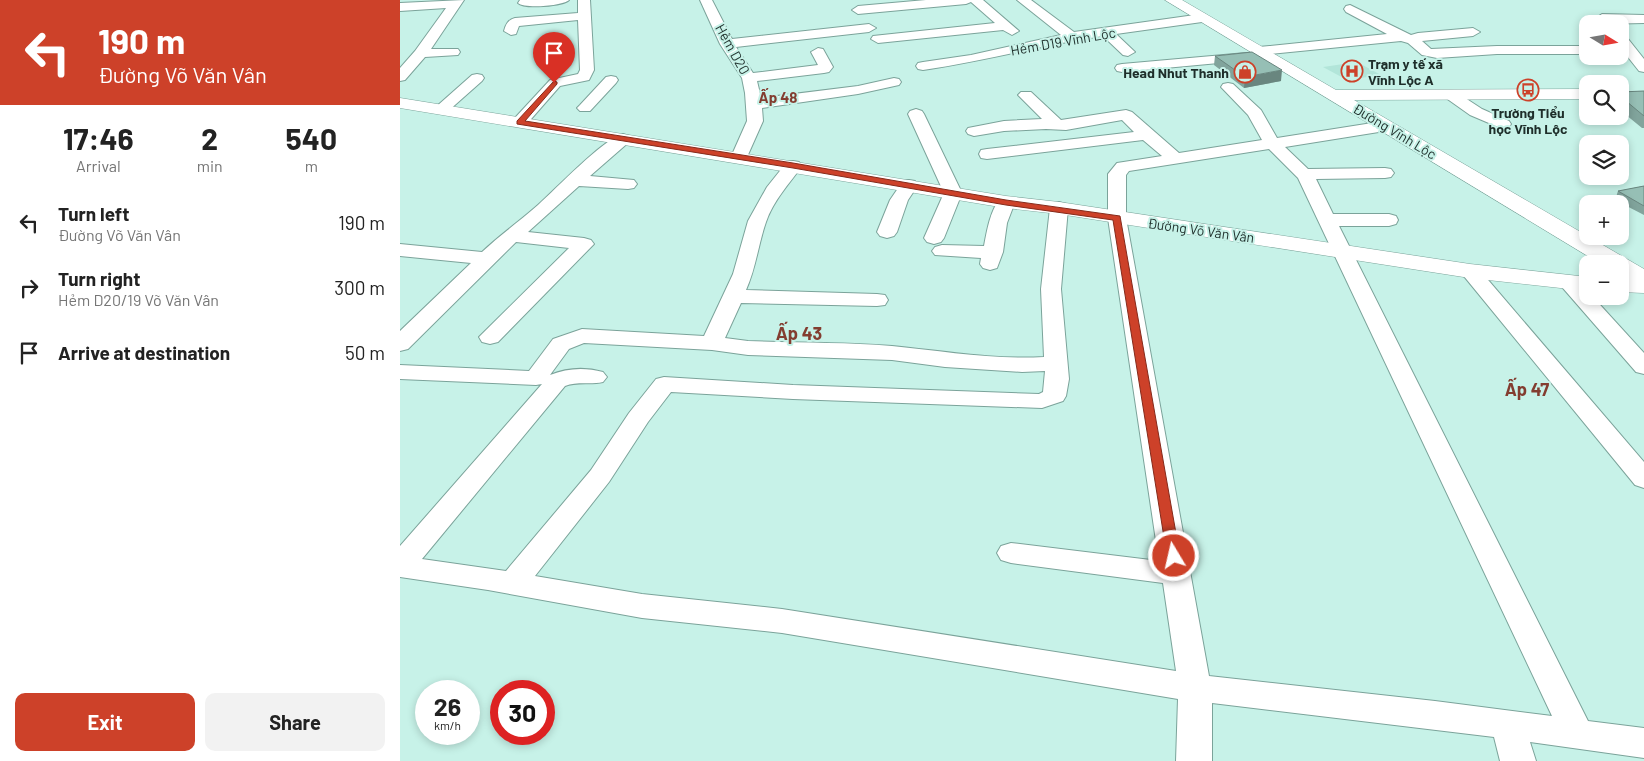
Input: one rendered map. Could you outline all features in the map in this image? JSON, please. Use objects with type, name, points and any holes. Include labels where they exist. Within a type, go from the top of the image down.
[{"type":"street","points":[[400,0],[412,0]]},
{"type":"street","points":[[524,3],[563,0]]},
{"type":"street","points":[[584,0],[587,70],[584,77]]},
{"type":"street","name":"Hẻm D20","points":[[706,0],[744,84],[753,93],[755,121],[738,157]]},
{"type":"street","points":[[858,10],[966,0]]},
{"type":"street","points":[[976,0],[1004,26],[1031,45]]},
{"type":"street","points":[[1023,0],[1072,37]]},
{"type":"street","name":"Đường Vĩnh Lộc","points":[[1172,0],[1336,95],[1604,255]]},
{"type":"street","points":[[400,7],[456,2]]},
{"type":"street","points":[[400,77],[420,54],[456,2]]},
{"type":"street","points":[[1350,9],[1407,38],[1427,52],[1437,54],[1497,50],[1579,50]]},
{"type":"street","points":[[511,31],[515,22],[584,16]]},
{"type":"street","points":[[427,19],[445,18]]},
{"type":"street","name":"Hẻm D19 Vĩnh Lộc","points":[[923,66],[971,59],[1072,37],[1202,18]]},
{"type":"street","points":[[1343,21],[1367,18]]},
{"type":"street","points":[[1629,19],[1644,19]]},
{"type":"street","points":[[878,39],[1004,26]]},
{"type":"street","points":[[727,44],[869,28]]},
{"type":"street","points":[[1106,32],[1128,52]]},
{"type":"street","points":[[1122,68],[1473,32]]},
{"type":"street","points":[[1629,48],[1644,68]]},
{"type":"street","points":[[400,55],[453,52]]},
{"type":"street","points":[[744,84],[824,69],[826,68],[818,52]]},
{"type":"street","points":[[519,123],[554,83],[584,77],[589,80],[616,80],[585,108]]},
{"type":"street","points":[[442,109],[477,78]]},
{"type":"street","points":[[754,104],[858,90],[894,82]]},
{"type":"street","points":[[1228,86],[1255,113],[1272,143],[1304,174],[1577,733]]},
{"type":"street","points":[[1336,95],[1579,94]]},
{"type":"street","points":[[1026,95],[1056,124]]},
{"type":"street","points":[[1451,95],[1476,112],[1503,124]]},
{"type":"street","name":"Đường Võ Văn Vân","points":[[400,103],[1006,202],[1059,208],[1470,271],[1578,284]]},
{"type":"street","points":[[916,114],[953,193],[938,245],[992,258],[998,222],[1006,202]]},
{"type":"street","points":[[974,131],[1004,126],[1066,125],[1126,115],[1174,158]]},
{"type":"street","points":[[1194,761],[1195,688],[1117,218],[1117,174],[1123,167],[1385,126]]},
{"type":"street","points":[[987,154],[1146,134]]},
{"type":"street","points":[[400,344],[459,288],[487,258],[574,180],[623,140]]},
{"type":"street","points":[[712,343],[743,274],[758,221],[776,187],[793,166]]},
{"type":"street","points":[[1304,174],[1385,173]]},
{"type":"street","points":[[574,180],[628,184]]},
{"type":"street","points":[[887,232],[899,200],[909,185]]},
{"type":"street","points":[[513,583],[600,476],[638,418],[664,384],[793,392],[1042,401],[1054,396],[1057,379],[1051,290],[1059,208]]},
{"type":"street","points":[[1327,220],[1389,220]]},
{"type":"street","points":[[490,337],[584,244],[513,236]]},
{"type":"street","points":[[400,250],[487,258]]},
{"type":"street","name":"Đường Vĩnh Lộc","points":[[1629,270],[1644,279]]},
{"type":"street","points":[[1470,271],[1644,479]]},
{"type":"street","points":[[1578,284],[1644,367]]},
{"type":"street","points":[[1629,285],[1644,286]]},
{"type":"street","points":[[734,296],[876,300]]},
{"type":"street","points":[[400,372],[536,378],[561,344],[582,336],[712,343],[748,348],[892,353],[945,360],[1022,365],[1056,363]]},
{"type":"street","points":[[400,566],[557,381],[568,376],[595,377]]},
{"type":"street","points":[[1011,554],[1176,574]]},
{"type":"street","points":[[400,566],[513,583],[642,606],[792,622],[1195,688],[1508,724],[1644,743]]},
{"type":"street","points":[[1508,724],[1518,761]]},
{"type":"shaded area","name":"Trạm y tế xã Vĩnh Lộc A","points":[[1357,62],[1381,75],[1347,80],[1323,67]]},
{"type":"building","points":[[1252,52],[1282,70],[1245,77],[1215,56]]},
{"type":"building","points":[[1644,91],[1644,116],[1629,104],[1629,92]]},
{"type":"building","points":[[1644,186],[1644,206],[1629,197],[1629,195],[1618,191]]},
{"type":"place","name":"Trạm y tế xã Vĩnh Lộc A","points":[[1352,71]]},
{"type":"place","name":"Head Nhut Thanh","points":[[1245,72]]},
{"type":"place","name":"Trường Tiểu học Vĩnh Lộc","points":[[1528,90]]},
{"type":"district","name":"Ấp 48","points":[[778,97]]},
{"type":"district","name":"Ấp 43","points":[[799,333]]},
{"type":"district","name":"Ấp 47","points":[[1527,389]]},
{"type":"route","points":[[554,83],[519,123],[738,157],[1006,202],[1059,208],[1117,218],[1174,556]]}]
